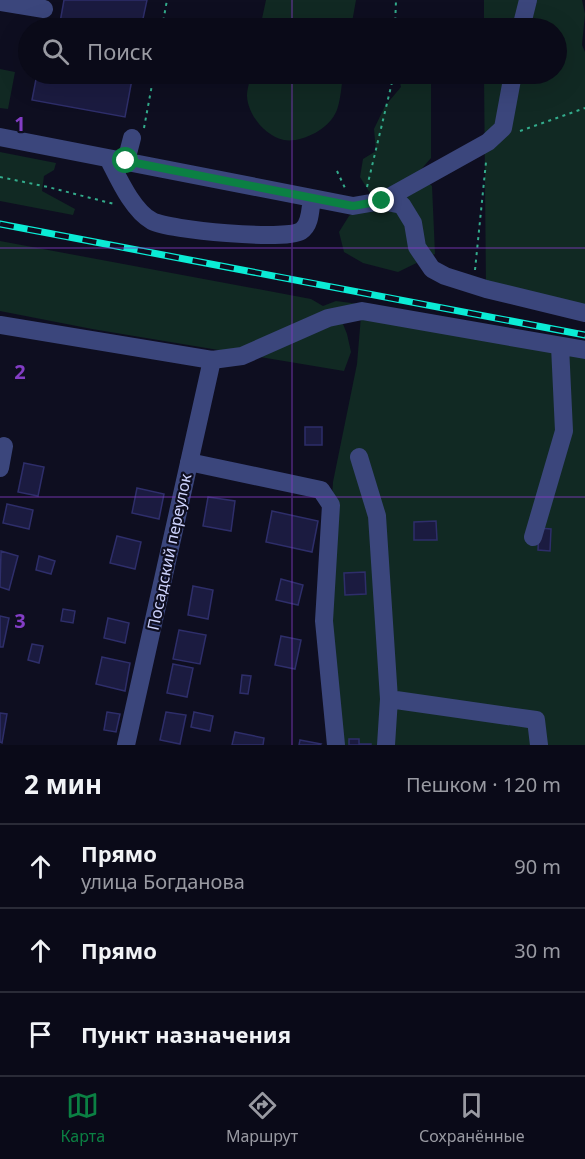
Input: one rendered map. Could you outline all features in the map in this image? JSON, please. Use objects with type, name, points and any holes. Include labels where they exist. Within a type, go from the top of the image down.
[{"type":"street","points":[[524,18],[528,0]]},
{"type":"street","points":[[0,2],[44,9]]},
{"type":"street","points":[[0,137],[353,206],[382,201],[488,142],[503,128],[511,84]]},
{"type":"street","points":[[117,159],[138,134]]},
{"type":"street","points":[[117,159],[127,193],[140,211],[152,221],[164,225],[252,236],[300,232],[308,224],[312,198]]},
{"type":"street","points":[[382,201],[402,205],[413,223],[417,247],[432,268],[445,276],[585,313]]},
{"type":"street","points":[[0,325],[212,360],[242,356],[328,318],[362,311],[585,350]]},
{"type":"street","points":[[533,537],[564,431],[560,346]]},
{"type":"street","name":"Посадский переулок","points":[[126,745],[212,360]]},
{"type":"street","points":[[0,468],[4,446]]},
{"type":"street","points":[[359,457],[376,516],[389,699],[386,745]]},
{"type":"street","points":[[189,462],[321,490],[331,505],[324,621],[336,745]]},
{"type":"street","points":[[389,699],[536,720],[539,745]]},
{"type":"path","points":[[164,18],[168,0]]},
{"type":"path","points":[[395,18],[396,0]]},
{"type":"path","points":[[138,134],[151,84]]},
{"type":"path","points":[[366,186],[392,84]]},
{"type":"path","points":[[520,131],[585,108]]},
{"type":"path","points":[[474,285],[488,142]]},
{"type":"path","points":[[0,177],[140,211]]},
{"type":"green space","points":[[266,0],[356,0],[353,18],[262,18]]},
{"type":"green space","points":[[484,0],[582,0],[585,14],[582,45],[585,52],[585,313],[486,289],[484,84],[567,84],[567,18],[484,18]]},
{"type":"green space","points":[[0,69],[15,72],[8,109],[0,108]]},
{"type":"green space","points":[[249,84],[342,84],[337,111],[331,120],[313,134],[291,140],[277,138],[259,124],[248,103]]},
{"type":"green space","points":[[400,84],[431,84],[431,158],[418,173],[432,186],[435,254],[398,272],[363,263],[344,252],[339,232],[349,216],[373,198],[360,177],[363,159],[376,151],[374,129],[385,106],[401,87]]},
{"type":"green space","points":[[0,152],[56,163],[54,170],[44,176],[42,191],[75,209],[73,215],[0,201]]},
{"type":"green space","points":[[0,241],[311,299],[323,306],[336,301],[359,304],[341,319],[351,352],[344,371],[92,329],[0,311]]},
{"type":"green space","points":[[361,316],[585,357],[585,745],[336,745],[324,621],[333,482],[357,364]]},
{"type":"building","points":[[64,0],[147,0],[143,18],[61,18]]},
{"type":"building","points":[[35,84],[131,84],[125,117],[32,100]]},
{"type":"building","points":[[305,427],[322,427],[322,445],[305,445]]},
{"type":"building","points":[[24,463],[44,467],[38,496],[18,492]]},
{"type":"building","points":[[137,488],[164,494],[159,519],[132,513]]},
{"type":"building","points":[[208,497],[235,501],[231,531],[203,526]]},
{"type":"building","points":[[7,504],[33,510],[29,529],[3,523]]},
{"type":"building","points":[[272,511],[318,521],[312,552],[266,542]]},
{"type":"building","points":[[436,521],[437,540],[414,540],[414,522]]},
{"type":"building","points":[[539,528],[551,529],[550,551],[538,550]]},
{"type":"building","points":[[117,536],[141,542],[135,569],[110,563]]},
{"type":"building","points":[[1,551],[18,556],[9,590],[0,587]]},
{"type":"building","points":[[39,556],[55,561],[51,574],[36,570]]},
{"type":"building","points":[[365,572],[366,594],[345,595],[344,573]]},
{"type":"building","points":[[281,579],[303,585],[298,605],[276,600]]},
{"type":"building","points":[[193,586],[213,590],[208,619],[188,615]]},
{"type":"building","points":[[63,609],[75,611],[73,623],[61,621]]},
{"type":"building","points":[[0,616],[9,618],[3,647],[0,647]]},
{"type":"building","points":[[108,618],[129,623],[125,643],[104,638]]},
{"type":"building","points":[[179,630],[206,635],[200,664],[173,659]]},
{"type":"building","points":[[281,636],[301,640],[295,669],[275,665]]},
{"type":"building","points":[[32,644],[43,646],[39,663],[28,660]]},
{"type":"building","points":[[102,657],[130,663],[125,691],[96,684]]},
{"type":"building","points":[[173,664],[193,668],[187,697],[167,693]]},
{"type":"building","points":[[242,675],[251,676],[248,694],[240,693]]},
{"type":"building","points":[[107,712],[120,714],[116,732],[104,730]]},
{"type":"building","points":[[166,712],[186,715],[180,744],[160,740]]},
{"type":"building","points":[[194,712],[213,716],[210,731],[191,727]]},
{"type":"building","points":[[0,713],[7,714],[2,743],[0,742]]},
{"type":"building","points":[[235,732],[264,738],[263,745],[232,745]]},
{"type":"building","points":[[349,739],[359,739],[359,744],[371,745],[349,745]]},
{"type":"building","points":[[300,740],[321,744],[299,745]]},
{"type":"railway","points":[[0,224],[585,335]]},
{"type":"route","points":[[126,161],[353,206],[382,201]]}]
